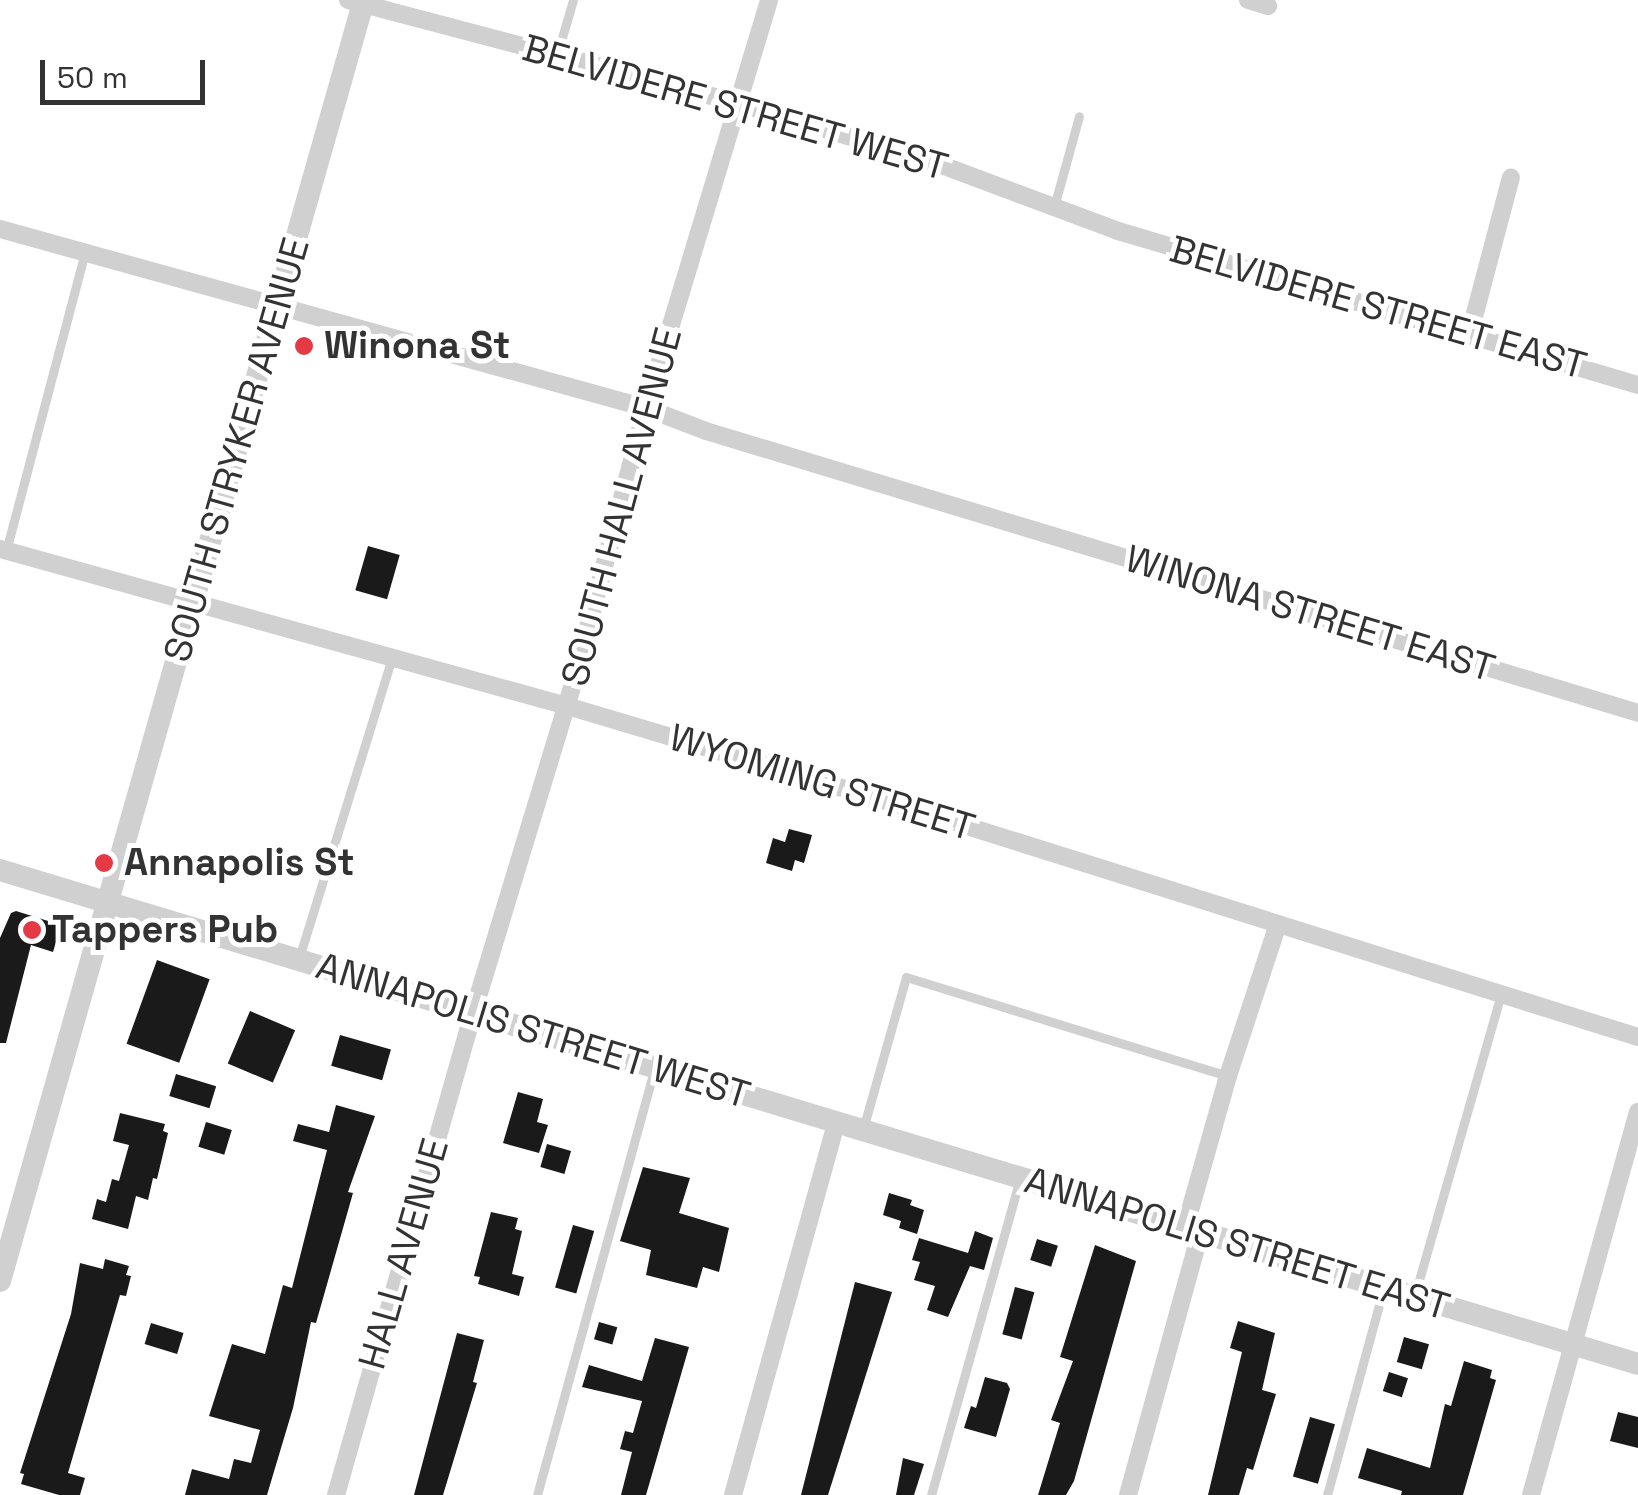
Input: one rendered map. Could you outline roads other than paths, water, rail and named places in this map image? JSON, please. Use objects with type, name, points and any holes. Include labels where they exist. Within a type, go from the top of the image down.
[{"type":"street","name":"SOUTH HALL AVENUE","points":[[472,1013],[567,706],[646,408],[741,104],[769,0]]},
{"type":"street","points":[[1248,0],[1268,6]]},
{"type":"street","name":"BELVIDERE STREET WEST","points":[[358,1],[741,104],[931,161],[1118,232]]},
{"type":"street","name":"SOUTH STRYKER AVENUE","points":[[0,1281],[194,604],[358,1]]},
{"type":"street","points":[[1469,336],[1511,177]]},
{"type":"street","name":"WINONA STREET EAST","points":[[0,229],[646,408],[706,432],[1638,713]]},
{"type":"street","name":"BELVIDERE STREET EAST","points":[[1118,232],[1638,384]]},
{"type":"street","name":"WYOMING STREET","points":[[3,550],[567,706],[1638,1038]]},
{"type":"street","name":"ANNAPOLIS STREET WEST","points":[[0,870],[107,899],[836,1124]]},
{"type":"street","points":[[1128,1495],[1228,1076],[1278,924]]},
{"type":"street","name":"HALL AVENUE","points":[[336,1495],[472,1013]]},
{"type":"street","points":[[1531,1495],[1638,1112]]},
{"type":"street","points":[[733,1495],[836,1124]]},
{"type":"street","name":"ANNAPOLIS STREET EAST","points":[[836,1124],[1638,1364]]},
{"type":"lane","points":[[557,55],[572,0]]},
{"type":"lane","points":[[1054,207],[1079,116]]},
{"type":"lane","points":[[3,550],[85,254]]},
{"type":"lane","points":[[299,958],[392,658]]},
{"type":"lane","points":[[863,1132],[906,977],[1228,1076]]},
{"type":"lane","points":[[1414,1297],[1500,994]]},
{"type":"lane","points":[[537,1495],[654,1070]]},
{"type":"lane","points":[[931,1495],[1020,1179]]},
{"type":"lane","points":[[1327,1495],[1384,1288]]},
{"type":"place","name":"Winona St","points":[[304,346]]},
{"type":"place","name":"Annapolis St","points":[[104,863]]},
{"type":"place","name":"Tappers Pub","points":[[32,930]]}]
